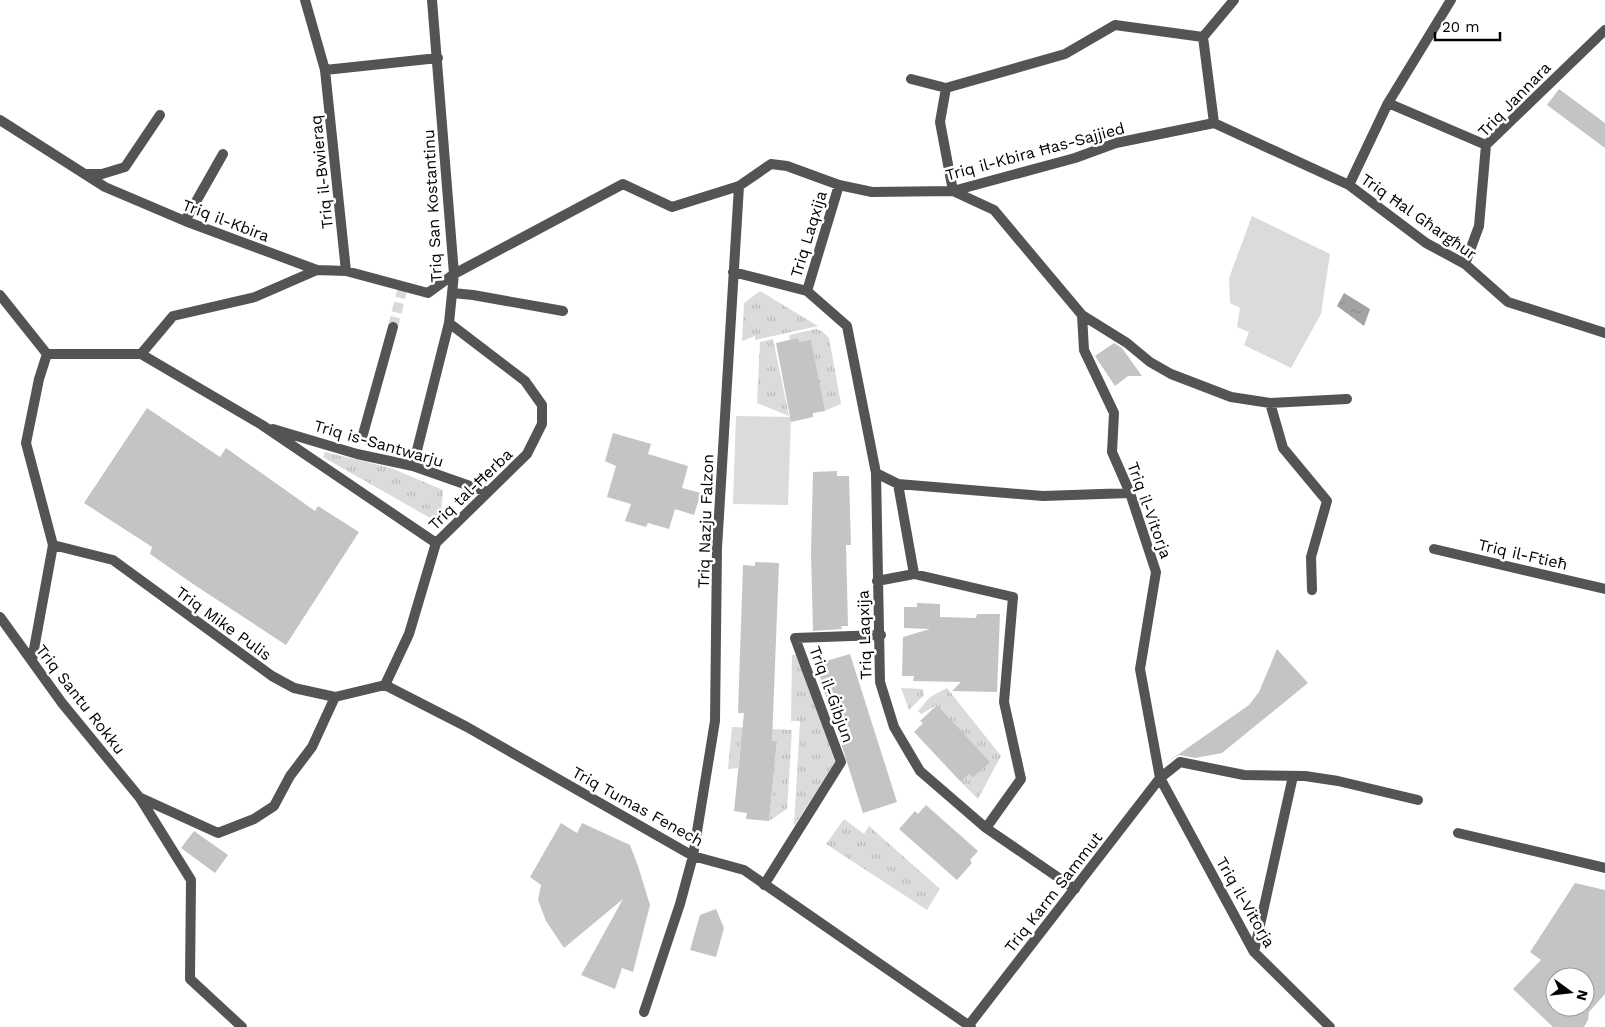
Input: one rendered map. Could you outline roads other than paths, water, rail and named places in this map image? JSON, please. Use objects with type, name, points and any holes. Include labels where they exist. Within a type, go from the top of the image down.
[{"type":"street","name":"Triq il-Bwieraq","points":[[305,0],[325,70],[346,271]]},
{"type":"street","name":"Triq San Kostantinu","points":[[413,466],[449,323],[454,274],[432,0]]},
{"type":"street","points":[[1214,123],[1203,37],[1234,0]]},
{"type":"street","points":[[1349,185],[1388,103],[1451,0]]},
{"type":"street","points":[[911,79],[946,88],[1065,54],[1115,25],[1203,37]]},
{"type":"street","name":"Triq Jannara","points":[[1465,264],[1479,226],[1486,145],[1605,30]]},
{"type":"street","points":[[325,70],[438,58]]},
{"type":"street","points":[[946,88],[940,122],[953,191],[994,210],[1082,315],[1127,343],[1150,362],[1171,374],[1231,397],[1270,403],[1347,399]]},
{"type":"street","points":[[1388,103],[1486,145]]},
{"type":"street","points":[[83,174],[102,174],[126,167],[160,115]]},
{"type":"street","name":"Triq il-Kbira","points":[[0,120],[59,156],[83,174],[105,186],[185,221],[317,270],[346,271],[428,293],[454,274]]},
{"type":"street","name":"Triq Ħal Għargħur","points":[[1214,123],[1349,185],[1426,243],[1465,264],[1508,302],[1605,333]]},
{"type":"street","name":"Triq il-Kbira Ħas-Sajjied","points":[[454,274],[623,184],[672,207],[739,186],[771,164],[787,166],[839,185],[872,192],[953,191],[1075,158],[1116,143],[1214,123]]},
{"type":"street","points":[[185,221],[223,154]]},
{"type":"street","name":"Triq Laqxija","points":[[807,291],[839,185]]},
{"type":"street","name":"Triq Nazju Falzon","points":[[644,1012],[680,904],[692,856],[715,721],[717,548],[732,272],[739,186]]},
{"type":"street","points":[[47,354],[141,354],[173,316],[254,298],[317,270]]},
{"type":"street","name":"Triq Laqxija","points":[[732,272],[807,291],[847,326],[876,474],[880,682],[894,728],[920,771],[986,828],[1075,889]]},
{"type":"street","points":[[452,293],[474,295],[562,311]]},
{"type":"street","points":[[0,295],[47,354]]},
{"type":"street","name":"Triq il-Vitorja","points":[[1082,315],[1084,350],[1114,413],[1112,452],[1130,493],[1156,572],[1140,669],[1160,778],[1254,952],[1330,1027]]},
{"type":"street","name":"Triq tal-Ħerba","points":[[385,685],[409,634],[436,543],[527,454],[542,424],[542,405],[525,381],[449,323]]},
{"type":"street","points":[[362,438],[393,327]]},
{"type":"street","points":[[32,660],[53,545],[26,443],[39,379],[47,354]]},
{"type":"street","name":"Triq is-Santwarju","points":[[141,354],[262,425],[436,543]]},
{"type":"street","points":[[1270,403],[1283,448],[1326,501],[1310,558],[1312,590]]},
{"type":"street","name":"Triq is-Santwarju","points":[[262,425],[357,454],[413,466],[487,492]]},
{"type":"street","points":[[876,474],[898,484],[1043,496],[1130,493]]},
{"type":"street","points":[[898,484],[914,574]]},
{"type":"street","name":"Triq Mike Pulis","points":[[53,545],[113,560],[272,676],[294,688],[335,697],[385,685]]},
{"type":"street","name":"Triq il-Ftieħ","points":[[1434,549],[1605,589]]},
{"type":"street","points":[[877,582],[914,574],[1013,596],[1004,702],[1021,779],[986,828]]},
{"type":"street","name":"Triq Santu Rokku","points":[[0,617],[62,703],[140,798],[191,880],[190,979],[242,1027]]},
{"type":"street","name":"Triq il-Ġibjun","points":[[764,884],[841,762],[795,638],[880,635]]},
{"type":"street","name":"Triq Tumas Fenech","points":[[385,685],[467,727],[692,856],[744,870],[970,1026]]},
{"type":"street","points":[[140,798],[218,833],[254,819],[274,806],[290,776],[312,747],[335,697]]},
{"type":"street","name":"Triq Karm Sammut","points":[[970,1026],[1160,778],[1180,762],[1244,775],[1293,776]]},
{"type":"street","points":[[1254,952],[1293,776],[1338,781],[1418,800]]},
{"type":"street","points":[[1458,833],[1605,868]]},
{"type":"water","points":[[1344,293],[1370,309],[1364,326],[1337,306]]},
{"type":"tunnel","points":[[393,327],[403,287]]}]
